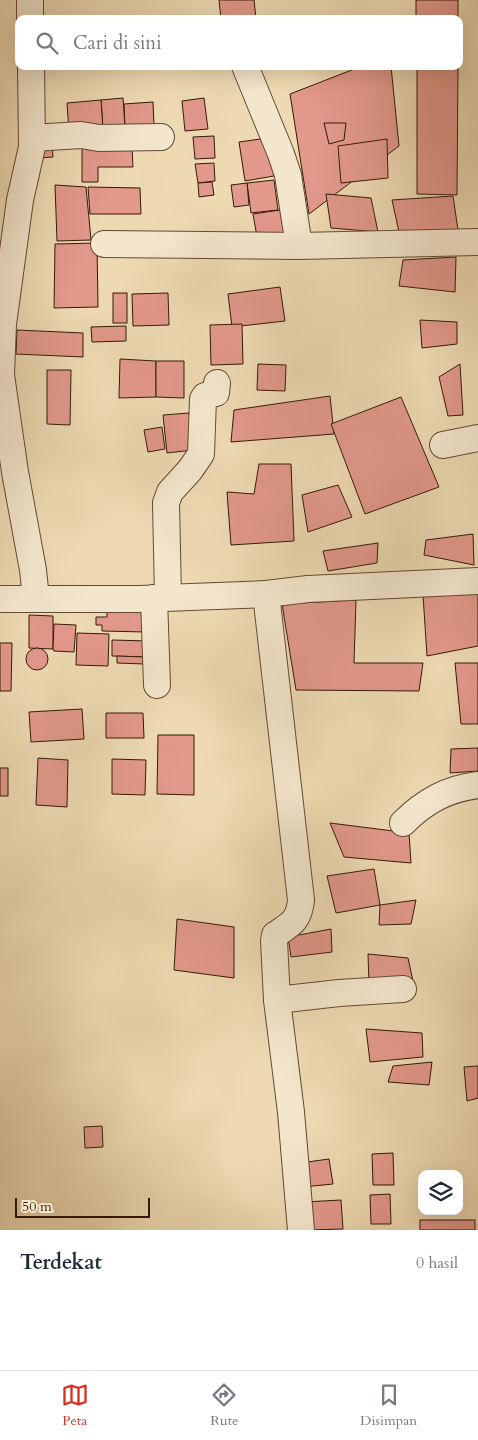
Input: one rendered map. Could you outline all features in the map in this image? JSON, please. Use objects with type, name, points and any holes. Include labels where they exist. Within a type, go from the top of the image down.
[{"type":"street","points":[[30,0],[30,15]]},
{"type":"street","points":[[31,70],[32,138],[10,197],[2,324],[1,375],[15,472],[35,587]]},
{"type":"street","points":[[247,70],[288,175],[299,246]]},
{"type":"street","points":[[32,138],[81,135],[100,138],[161,136]]},
{"type":"street","points":[[104,244],[299,246],[478,242]]},
{"type":"street","points":[[157,685],[164,590],[167,497],[200,454],[203,399],[205,396],[216,393],[217,383]]},
{"type":"street","points":[[443,445],[478,438]]},
{"type":"street","points":[[0,599],[35,587],[266,594],[308,589],[478,581]]},
{"type":"street","points":[[266,594],[301,900],[300,911],[296,919],[274,937],[277,1000],[291,1112],[300,1230]]},
{"type":"street","points":[[403,824],[416,810],[440,794],[458,788],[478,785]]},
{"type":"street","points":[[277,1000],[403,989]]},
{"type":"building","points":[[219,0],[254,0],[256,15],[221,15]]},
{"type":"building","points":[[416,0],[458,0],[458,15],[416,15]]},
{"type":"building","points":[[352,70],[391,70],[399,146],[309,214],[290,94]]},
{"type":"building","points":[[417,70],[458,70],[457,195],[417,194]]},
{"type":"building","points":[[123,98],[125,127],[103,129],[101,100]]},
{"type":"building","points":[[204,98],[208,129],[185,131],[182,101]]},
{"type":"building","points":[[101,100],[103,129],[69,132],[67,103]]},
{"type":"building","points":[[153,102],[154,125],[125,127],[124,104]]},
{"type":"building","points":[[324,123],[346,123],[344,140],[329,144]]},
{"type":"building","points":[[214,136],[215,158],[195,159],[193,137]]},
{"type":"building","points":[[268,138],[274,176],[245,181],[239,142]]},
{"type":"building","points":[[387,139],[388,178],[341,183],[338,146]]},
{"type":"building","points":[[52,142],[53,157],[39,158],[38,143]]},
{"type":"building","points":[[132,146],[133,167],[98,167],[98,182],[82,182],[82,147]]},
{"type":"building","points":[[214,163],[215,181],[198,183],[195,164]]},
{"type":"building","points":[[274,180],[278,210],[251,213],[247,183]]},
{"type":"building","points":[[212,182],[214,195],[199,197],[198,183]]},
{"type":"building","points":[[247,183],[249,205],[234,207],[231,185]]},
{"type":"building","points":[[55,185],[86,187],[91,240],[57,241]]},
{"type":"building","points":[[88,187],[140,188],[141,214],[90,214]]},
{"type":"building","points":[[326,194],[371,198],[378,232],[331,228]]},
{"type":"building","points":[[453,196],[458,230],[399,232],[392,200]]},
{"type":"building","points":[[280,210],[284,233],[257,237],[253,214]]},
{"type":"building","points":[[97,243],[98,307],[54,308],[55,244]]},
{"type":"building","points":[[456,257],[455,292],[399,286],[403,260]]},
{"type":"building","points":[[280,287],[285,321],[232,327],[228,294]]},
{"type":"building","points":[[113,293],[127,293],[127,323],[113,323]]},
{"type":"building","points":[[168,293],[169,325],[133,326],[132,294]]},
{"type":"building","points":[[420,320],[457,322],[457,344],[422,348]]},
{"type":"building","points":[[242,324],[243,364],[211,365],[210,325]]},
{"type":"building","points":[[126,326],[126,341],[92,342],[91,327]]},
{"type":"building","points":[[17,330],[83,333],[83,357],[16,354]]},
{"type":"building","points":[[120,359],[156,361],[156,397],[119,398]]},
{"type":"building","points":[[156,361],[184,361],[184,398],[156,397]]},
{"type":"building","points":[[258,364],[286,365],[285,391],[257,390]]},
{"type":"building","points":[[460,364],[463,415],[448,416],[439,377]]},
{"type":"building","points":[[47,370],[71,370],[70,425],[47,424]]},
{"type":"building","points":[[330,396],[334,434],[231,442],[234,410]]},
{"type":"building","points":[[401,397],[439,487],[365,514],[331,424]]},
{"type":"building","points":[[189,413],[193,450],[167,453],[163,415]]},
{"type":"building","points":[[162,427],[165,449],[148,452],[144,430]]},
{"type":"building","points":[[259,464],[291,464],[294,541],[231,545],[227,492],[254,494]]},
{"type":"building","points":[[338,485],[352,517],[308,532],[302,495]]},
{"type":"building","points":[[473,534],[474,565],[424,555],[426,540]]},
{"type":"building","points":[[378,543],[377,563],[328,571],[323,551]]},
{"type":"building","points":[[478,594],[478,646],[427,656],[423,595]]},
{"type":"building","points":[[356,600],[354,663],[423,663],[419,691],[296,690],[282,604]]},
{"type":"building","points":[[107,605],[145,606],[145,632],[102,631],[102,625],[96,625],[96,617],[107,617]]},
{"type":"building","points":[[29,615],[53,616],[53,649],[29,648]]},
{"type":"building","points":[[54,624],[76,625],[74,652],[54,651]]},
{"type":"building","points":[[77,633],[109,634],[108,666],[76,665]]},
{"type":"building","points":[[112,640],[148,641],[148,657],[112,656]]},
{"type":"building","points":[[0,643],[12,643],[11,691],[0,691]]},
{"type":"building","points":[[37,648],[47,655],[48,659],[41,669],[37,670],[27,663],[26,659],[33,649]]},
{"type":"building","points":[[117,656],[144,657],[144,664],[117,663]]},
{"type":"building","points":[[455,663],[478,663],[478,724],[461,724]]},
{"type":"building","points":[[82,709],[84,739],[31,742],[29,712]]},
{"type":"building","points":[[106,713],[143,713],[144,738],[106,738]]},
{"type":"building","points":[[158,735],[194,735],[194,795],[157,794]]},
{"type":"building","points":[[478,748],[478,771],[450,773],[451,749]]},
{"type":"building","points":[[38,758],[68,760],[67,807],[36,805]]},
{"type":"building","points":[[112,759],[146,760],[145,795],[112,794]]},
{"type":"building","points":[[0,768],[8,768],[8,796],[0,796]]},
{"type":"building","points":[[330,823],[409,833],[411,863],[344,857]]},
{"type":"building","points":[[374,869],[380,905],[336,913],[327,876]]},
{"type":"building","points":[[416,900],[411,924],[379,925],[380,905]]},
{"type":"building","points":[[177,919],[234,927],[234,978],[174,970]]},
{"type":"building","points":[[331,929],[332,952],[291,957],[288,937]]},
{"type":"building","points":[[368,954],[408,958],[413,981],[369,984]]},
{"type":"building","points":[[366,1029],[422,1033],[423,1057],[370,1062]]},
{"type":"building","points":[[432,1062],[429,1085],[388,1082],[393,1066]]},
{"type":"building","points":[[478,1066],[478,1098],[467,1101],[464,1067]]},
{"type":"building","points":[[102,1126],[103,1147],[85,1148],[84,1127]]},
{"type":"building","points":[[393,1153],[394,1185],[373,1185],[372,1154]]},
{"type":"building","points":[[329,1159],[333,1184],[303,1187],[300,1163]]},
{"type":"building","points":[[390,1194],[391,1224],[371,1224],[370,1195]]},
{"type":"building","points":[[341,1200],[343,1229],[307,1230],[305,1202]]},
{"type":"building","points":[[420,1220],[475,1220],[475,1230],[420,1230]]}]
